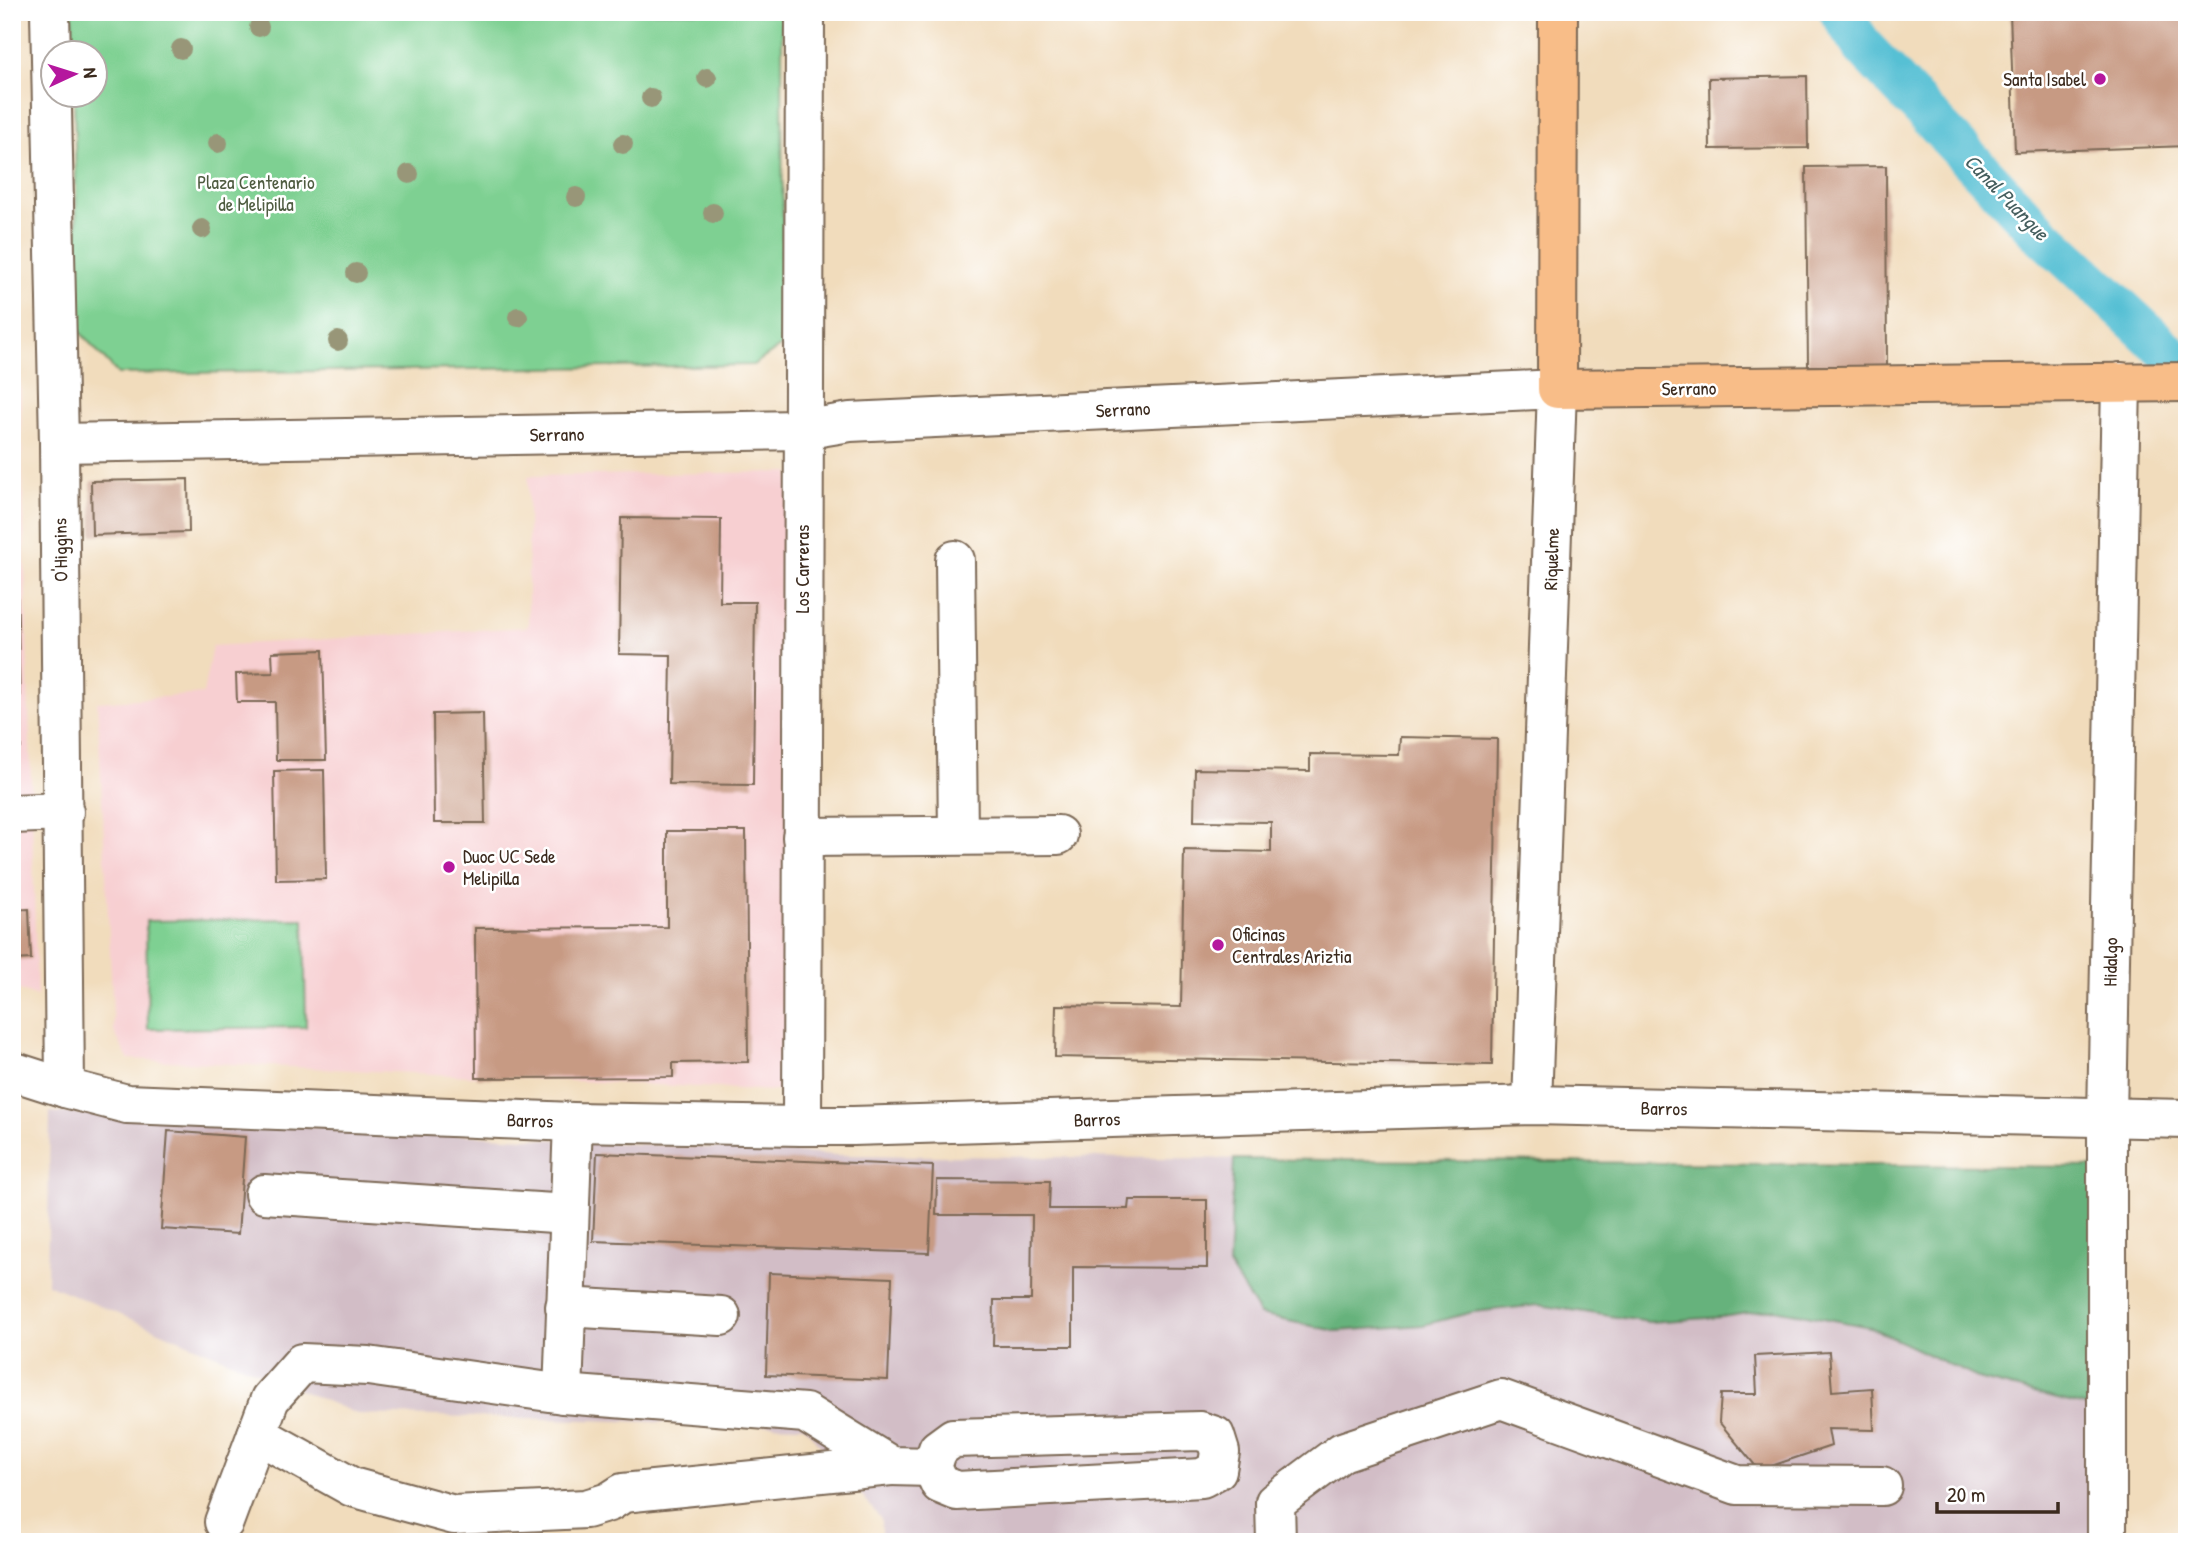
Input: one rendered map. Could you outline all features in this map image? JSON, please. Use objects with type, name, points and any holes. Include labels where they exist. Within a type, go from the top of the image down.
[{"type":"main road","name":"Riquelme","points":[[1557,389],[1558,12]]},
{"type":"main road","name":"Serrano","points":[[1557,389],[2154,382]]},
{"type":"street","name":"O'Higgins","points":[[50,12],[59,443],[65,1088]]},
{"type":"street","name":"Los Carreras","points":[[802,1126],[804,12]]},
{"type":"street","name":"Hidalgo","points":[[2107,1542],[2107,1118],[2154,382]]},
{"type":"street","name":"Serrano","points":[[59,443],[802,430],[850,422],[1557,389]]},
{"type":"street","name":"Riquelme","points":[[1532,1105],[1557,389]]},
{"type":"street","points":[[955,560],[958,835]]},
{"type":"street","points":[[12,814],[64,812]]},
{"type":"street","points":[[802,836],[1058,835]]},
{"type":"street","name":"Barros","points":[[12,1072],[127,1104],[573,1122],[867,1126],[1532,1105],[2187,1119]]},
{"type":"street","points":[[563,1394],[573,1122]]},
{"type":"street","points":[[264,1194],[569,1214]]},
{"type":"street","points":[[565,1307],[721,1316]]},
{"type":"street","points":[[224,1522],[270,1399],[302,1363],[368,1366],[563,1394],[806,1413],[891,1466]]},
{"type":"street","points":[[1276,1542],[1275,1502],[1342,1452],[1501,1399],[1737,1485],[1882,1486]]},
{"type":"street","points":[[1200,1432],[1215,1436],[1220,1452],[1217,1470],[1202,1478],[957,1491],[940,1484],[932,1467],[938,1449],[953,1438],[1200,1432]]},
{"type":"street","points":[[257,1434],[352,1487],[454,1515],[586,1509],[609,1502],[623,1493],[891,1466],[932,1467]]},
{"type":"shaded area","points":[[12,94],[37,997],[12,987]]},
{"type":"shaded area","name":"Duoc UC Sede Melipilla","points":[[790,472],[796,1092],[128,1059],[114,1032],[97,702],[203,694],[212,646],[528,627],[528,476]]},
{"type":"shaded area","points":[[50,1112],[837,1155],[2101,1167],[2101,1542],[881,1542],[881,1519],[804,1426],[357,1414],[47,1284]]},
{"type":"green space","name":"Plaza Centenario de Melipilla","points":[[72,12],[782,12],[783,345],[753,365],[118,374],[79,331],[74,108],[108,108],[108,38],[73,38]]},
{"type":"green space","points":[[304,919],[306,1027],[148,1029],[146,921]]},
{"type":"green space","points":[[1234,1159],[2101,1167],[2105,1411],[1982,1380],[1870,1327],[1775,1309],[1721,1317],[1649,1322],[1539,1305],[1473,1312],[1423,1325],[1336,1331],[1260,1315],[1229,1266]]},
{"type":"building","name":"Santa Isabel","points":[[2010,12],[2187,12],[2187,146],[2015,152]]},
{"type":"building","points":[[1807,76],[1808,148],[1710,149],[1709,78]]},
{"type":"building","points":[[1886,166],[1887,366],[1808,366],[1806,167]]},
{"type":"building","points":[[188,479],[189,532],[92,535],[91,481]]},
{"type":"building","points":[[621,518],[721,519],[720,602],[755,602],[753,785],[669,784],[671,655],[619,654]]},
{"type":"building","points":[[12,538],[16,538],[21,748],[12,748]]},
{"type":"building","points":[[323,650],[326,760],[276,760],[275,702],[237,702],[236,674],[273,673],[272,652]]},
{"type":"building","points":[[483,713],[485,823],[434,823],[433,714]]},
{"type":"building","points":[[1400,737],[1497,739],[1492,1065],[1055,1057],[1056,1005],[1181,1007],[1184,850],[1271,852],[1271,822],[1194,821],[1195,769],[1310,771],[1310,754],[1399,755]]},
{"type":"building","points":[[324,770],[326,879],[276,880],[274,771]]},
{"type":"building","points":[[667,831],[746,831],[748,1062],[673,1063],[673,1077],[476,1078],[475,928],[667,927]]},
{"type":"building","points":[[29,909],[31,959],[12,960],[12,910]]},
{"type":"building","points":[[168,1131],[245,1137],[238,1234],[161,1229]]},
{"type":"building","points":[[597,1153],[933,1166],[929,1253],[593,1241]]},
{"type":"building","points":[[937,1180],[1050,1181],[1049,1209],[1128,1209],[1129,1200],[1207,1200],[1207,1268],[1073,1267],[1073,1346],[993,1346],[994,1300],[1031,1300],[1032,1215],[936,1215]]},
{"type":"building","points":[[769,1273],[892,1278],[888,1380],[766,1375]]},
{"type":"building","points":[[1829,1352],[1832,1391],[1872,1388],[1874,1430],[1828,1429],[1831,1446],[1759,1470],[1719,1422],[1721,1394],[1757,1394],[1755,1356]]},
{"type":"waterway","name":"Canal Puangue","points":[[1840,12],[1863,47],[2039,232],[2187,370]]},
{"type":"place","name":"Santa Isabel","points":[[2100,79]]},
{"type":"place","name":"Duoc UC Sede Melipilla","points":[[449,867]]},
{"type":"place","name":"Oficinas Centrales Ariztia","points":[[1218,945]]}]
